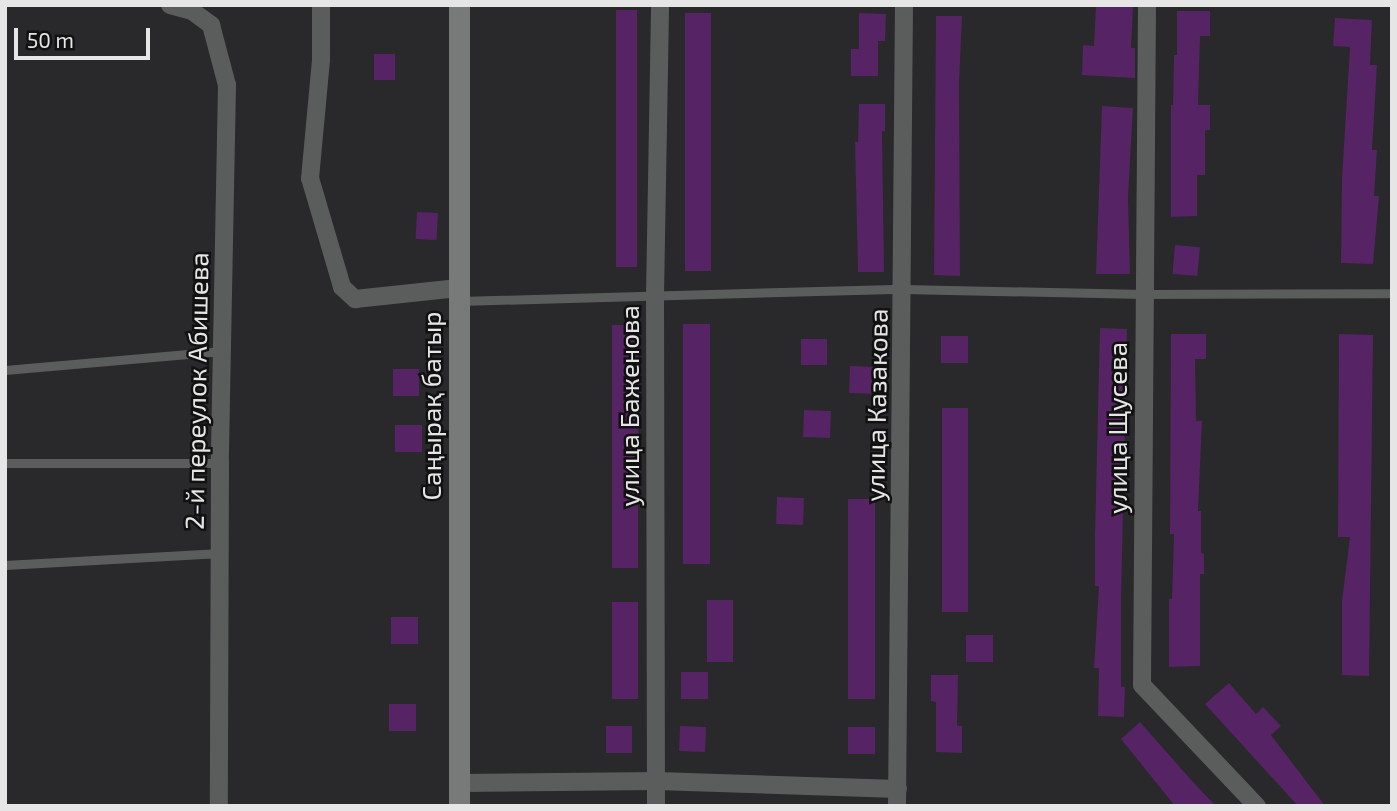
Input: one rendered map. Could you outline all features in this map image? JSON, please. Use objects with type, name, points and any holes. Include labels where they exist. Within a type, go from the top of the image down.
[{"type":"street","name":"2-й переулок Абишева","points":[[170,5],[192,11],[211,25],[226,85],[220,463],[219,806]]},
{"type":"street","points":[[321,5],[321,60],[310,178],[342,287],[355,299],[458,295]]},
{"type":"street","name":"Саңырақ батыр","points":[[459,5],[459,806]]},
{"type":"street","name":"улица Баженова","points":[[656,806],[655,296],[660,5]]},
{"type":"street","name":"улица Казакова","points":[[897,797],[904,289],[904,5]]},
{"type":"street","name":"улица Щусева","points":[[1147,5],[1142,685],[1257,806]]},
{"type":"street","points":[[460,783],[657,781],[897,797]]},
{"type":"lane","points":[[458,295],[655,296],[904,289],[1144,295],[1392,293]]},
{"type":"lane","points":[[5,370],[222,351]]},
{"type":"lane","points":[[5,463],[220,463]]},
{"type":"lane","points":[[5,565],[221,553]]},
{"type":"building","points":[[1096,5],[1133,6],[1131,48],[1135,48],[1135,78],[1082,75],[1083,45],[1094,46]]},
{"type":"building","points":[[616,10],[637,10],[637,267],[616,267]]},
{"type":"building","points":[[1177,11],[1210,11],[1210,36],[1200,36],[1198,105],[1210,105],[1210,130],[1205,130],[1205,175],[1197,175],[1197,216],[1171,217],[1171,105],[1174,55],[1177,55]]},
{"type":"building","points":[[685,13],[711,13],[711,271],[685,271]]},
{"type":"building","points":[[859,13],[886,14],[885,41],[878,41],[878,76],[851,76],[851,49],[859,49]]},
{"type":"building","points":[[936,16],[962,16],[959,84],[960,276],[934,275]]},
{"type":"building","points":[[1335,18],[1372,20],[1370,65],[1377,65],[1372,150],[1377,150],[1374,196],[1379,196],[1373,264],[1341,263],[1342,178],[1350,47],[1333,46]]},
{"type":"building","points":[[374,54],[395,54],[395,80],[374,80]]},
{"type":"building","points":[[859,104],[885,104],[885,131],[882,131],[884,272],[858,272],[855,142],[858,142]]},
{"type":"building","points":[[1102,106],[1133,108],[1128,197],[1130,274],[1096,274]]},
{"type":"building","points":[[417,212],[438,213],[437,240],[416,239]]},
{"type":"building","points":[[1175,245],[1200,247],[1197,276],[1172,274]]},
{"type":"building","points":[[683,324],[710,324],[710,564],[683,564]]},
{"type":"building","points":[[612,325],[638,325],[638,568],[612,568]]},
{"type":"building","points":[[1100,328],[1127,329],[1121,600],[1121,687],[1125,687],[1124,717],[1098,716],[1099,668],[1094,668],[1099,586],[1095,586],[1095,534]]},
{"type":"building","points":[[1171,334],[1206,334],[1206,359],[1195,359],[1196,421],[1202,421],[1198,511],[1201,511],[1201,553],[1204,554],[1204,574],[1200,574],[1200,666],[1169,667],[1169,599],[1172,599],[1174,534],[1170,534]]},
{"type":"building","points":[[1339,334],[1373,335],[1369,676],[1342,675],[1342,601],[1350,537],[1338,537]]},
{"type":"building","points":[[941,336],[968,336],[968,363],[941,363]]},
{"type":"building","points":[[801,339],[827,339],[827,365],[801,365]]},
{"type":"building","points":[[850,366],[876,367],[875,394],[849,393]]},
{"type":"building","points":[[393,369],[419,369],[419,396],[393,396]]},
{"type":"building","points":[[942,408],[968,408],[968,612],[942,612]]},
{"type":"building","points":[[804,410],[831,411],[830,438],[803,437]]},
{"type":"building","points":[[395,425],[422,425],[422,452],[395,452]]},
{"type":"building","points":[[777,497],[804,498],[803,525],[776,524]]},
{"type":"building","points":[[848,499],[875,499],[875,699],[848,699]]},
{"type":"building","points":[[707,600],[733,600],[733,662],[707,662]]},
{"type":"building","points":[[612,602],[638,602],[638,699],[612,699]]},
{"type":"building","points":[[391,617],[418,617],[418,644],[391,644]]},
{"type":"building","points":[[966,635],[993,635],[993,662],[966,662]]},
{"type":"building","points":[[681,672],[708,672],[708,699],[681,699]]},
{"type":"building","points":[[931,675],[958,675],[957,726],[962,726],[962,753],[936,752],[936,702],[931,701]]},
{"type":"building","points":[[1229,683],[1256,714],[1263,707],[1281,726],[1271,735],[1325,806],[1298,806],[1205,704]]},
{"type":"building","points":[[389,704],[416,704],[416,731],[389,731]]},
{"type":"building","points":[[1140,722],[1216,806],[1175,806],[1121,739]]},
{"type":"building","points":[[606,726],[632,726],[632,753],[606,753]]},
{"type":"building","points":[[680,726],[706,727],[705,752],[679,751]]},
{"type":"building","points":[[848,727],[875,727],[875,754],[848,754]]}]
